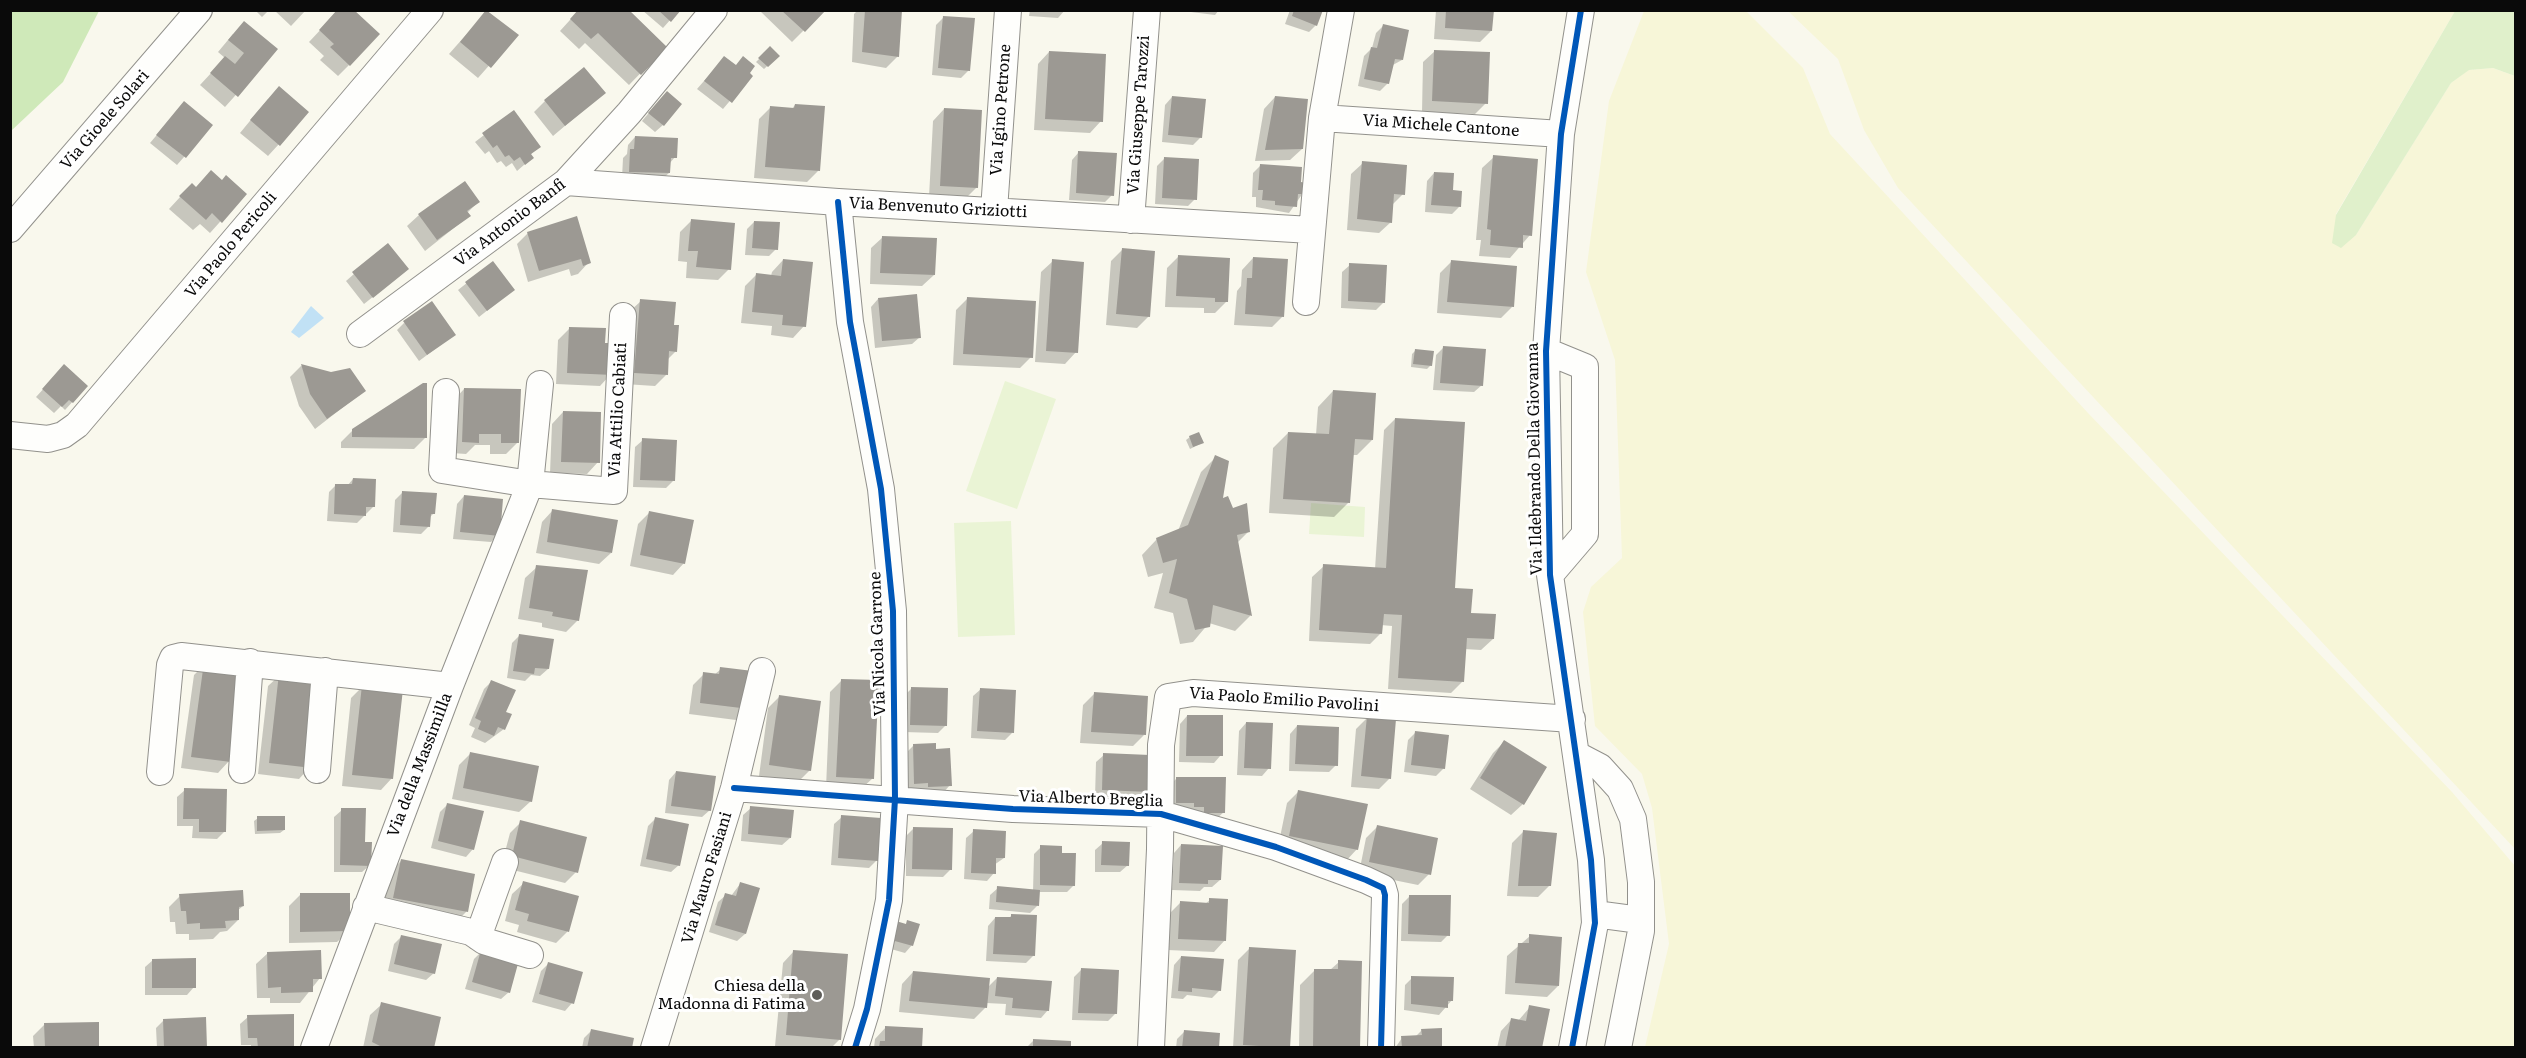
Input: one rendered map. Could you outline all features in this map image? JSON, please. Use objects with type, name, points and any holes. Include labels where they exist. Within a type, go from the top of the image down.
[{"type":"street","name":"Via Gioele Solari","points":[[10,229],[199,10]]},
{"type":"street","name":"Via Paolo Pericoli","points":[[10,435],[48,439],[63,435],[77,426],[430,10]]},
{"type":"street","name":"Via Antonio Banfi","points":[[360,334],[566,182],[628,113],[714,10]]},
{"type":"street","name":"Via Igino Petrone","points":[[994,210],[1008,10]]},
{"type":"street","name":"Via Giuseppe Tarozzi","points":[[1131,220],[1147,10]]},
{"type":"street","points":[[1306,302],[1322,118],[1341,10]]},
{"type":"street","name":"Via Ildebrando Della Giovanna","points":[[1572,1047],[1595,914],[1591,860],[1550,575],[1546,351],[1561,134],[1581,10]]},
{"type":"street","name":"Via Michele Cantone","points":[[1322,118],[1561,134]]},
{"type":"street","name":"Via Benvenuto Griziotti","points":[[566,182],[838,202],[1311,230]]},
{"type":"street","name":"Via Nicola Garrone","points":[[838,202],[850,322],[881,489],[893,611],[896,799],[889,900],[867,1009],[855,1047]]},
{"type":"street","name":"Via Attilio Cabiati","points":[[530,484],[614,491],[623,316]]},
{"type":"street","points":[[1546,351],[1585,367],[1585,534],[1550,575]]},
{"type":"street","name":"Via della Massimilla","points":[[314,1047],[450,686],[530,484],[540,384]]},
{"type":"street","points":[[446,392],[442,470],[530,484]]},
{"type":"street","points":[[160,772],[170,665],[173,658],[190,655],[450,686]]},
{"type":"street","points":[[242,770],[250,662]]},
{"type":"street","points":[[317,770],[325,671]]},
{"type":"street","name":"Via Mauro Fasiani","points":[[654,1047],[734,788],[762,671]]},
{"type":"street","name":"Via Paolo Emilio Pavolini","points":[[1151,1047],[1163,721],[1166,700],[1171,694],[1192,693],[1572,719]]},
{"type":"street","points":[[1576,755],[1600,767],[1620,789],[1633,819],[1641,882],[1640,920],[1618,1047]]},
{"type":"street","name":"Via Alberto Breglia","points":[[734,788],[1068,812],[1161,814],[1276,847],[1383,888],[1381,1047]]},
{"type":"street","points":[[478,937],[506,862]]},
{"type":"street","points":[[366,907],[471,932],[484,941],[530,955]]},
{"type":"street","points":[[1595,914],[1640,920]]},
{"type":"green space","points":[[11,10],[99,11],[63,82],[11,131]]},
{"type":"green space","points":[[1644,11],[1746,11],[1803,68],[1830,134],[2088,413],[2452,792],[2515,866],[2515,1047],[1645,1047],[1669,944],[1652,808],[1642,774],[1595,726],[1583,612],[1591,587],[1622,558],[1615,360],[1586,272],[1609,101]]},
{"type":"green space","points":[[1788,11],[2455,11],[2336,214],[2356,235],[2451,83],[2468,70],[2493,68],[2515,76],[2515,849],[1898,188],[1864,130],[1838,59]]},
{"type":"green space","points":[[2455,11],[2515,11],[2515,76],[2493,68],[2469,70],[2451,83],[2356,235],[2341,248],[2332,243],[2336,215]]},
{"type":"green space","points":[[1005,381],[1056,399],[1017,509],[966,491]]},
{"type":"green space","points":[[1311,503],[1365,507],[1364,537],[1309,534]]},
{"type":"green space","points":[[1011,521],[1015,635],[958,637],[954,523]]},
{"type":"water","points":[[311,306],[324,318],[299,338],[291,332]]},
{"type":"building","points":[[337,10],[354,10],[380,34],[350,66],[330,47],[334,44],[319,30]]},
{"type":"building","points":[[486,10],[519,35],[491,68],[460,42]]},
{"type":"building","points":[[578,10],[629,10],[668,48],[641,75],[598,33],[591,39],[570,19]]},
{"type":"building","points":[[658,10],[681,10],[671,22]]},
{"type":"building","points":[[781,10],[826,10],[805,32]]},
{"type":"building","points":[[865,10],[902,10],[899,57],[862,52]]},
{"type":"building","points":[[1294,10],[1323,10],[1317,26],[1292,16]]},
{"type":"building","points":[[1446,10],[1494,10],[1492,31],[1445,28]]},
{"type":"building","points":[[943,16],[975,18],[970,71],[938,68]]},
{"type":"building","points":[[244,21],[278,49],[238,97],[210,73],[225,56],[235,64],[244,53],[228,40]]},
{"type":"building","points":[[1383,24],[1409,30],[1403,60],[1395,59],[1389,84],[1364,79],[1371,47],[1377,48]]},
{"type":"building","points":[[770,46],[780,56],[768,67],[758,58]]},
{"type":"building","points":[[1434,50],[1490,52],[1488,104],[1432,101]]},
{"type":"building","points":[[1049,51],[1106,54],[1103,122],[1045,119]]},
{"type":"building","points":[[724,56],[736,65],[743,56],[755,66],[750,73],[753,76],[732,103],[704,81]]},
{"type":"building","points":[[584,67],[606,93],[565,126],[544,100]]},
{"type":"building","points":[[279,86],[309,112],[280,146],[250,120]]},
{"type":"building","points":[[667,91],[682,104],[664,126],[648,113]]},
{"type":"building","points":[[1172,96],[1206,99],[1202,138],[1168,135]]},
{"type":"building","points":[[1275,96],[1308,99],[1303,149],[1265,150]]},
{"type":"building","points":[[184,101],[213,125],[186,158],[156,135]]},
{"type":"building","points":[[795,104],[825,106],[820,171],[765,167],[770,106],[794,108]]},
{"type":"building","points":[[944,108],[982,110],[978,188],[940,186]]},
{"type":"building","points":[[514,110],[541,147],[531,154],[534,158],[525,165],[520,157],[514,161],[509,155],[505,157],[497,145],[493,148],[482,133]]},
{"type":"building","points":[[635,136],[678,138],[677,158],[671,158],[670,173],[629,172],[630,149],[634,149]]},
{"type":"building","points":[[1078,151],[1117,153],[1114,196],[1076,193]]},
{"type":"building","points":[[1493,155],[1538,159],[1532,236],[1523,235],[1523,248],[1490,245],[1491,230],[1487,229]]},
{"type":"building","points":[[1164,157],[1199,159],[1197,200],[1162,198]]},
{"type":"building","points":[[1362,161],[1407,165],[1405,195],[1394,194],[1392,223],[1357,219]]},
{"type":"building","points":[[1260,164],[1302,167],[1301,182],[1306,183],[1305,194],[1298,194],[1297,207],[1275,205],[1275,201],[1262,200],[1263,190],[1258,190]]},
{"type":"building","points":[[211,170],[222,180],[226,175],[247,194],[222,223],[212,213],[206,220],[179,196],[192,183],[196,187]]},
{"type":"building","points":[[1434,172],[1454,173],[1453,190],[1462,191],[1461,207],[1431,205]]},
{"type":"building","points":[[465,181],[480,202],[467,211],[471,216],[437,240],[418,214]]},
{"type":"building","points":[[577,216],[591,263],[583,266],[581,259],[539,271],[527,232]]},
{"type":"building","points":[[691,219],[735,223],[731,270],[696,267],[698,251],[688,251]]},
{"type":"building","points":[[754,221],[780,222],[778,250],[752,248]]},
{"type":"building","points":[[882,236],[937,238],[935,275],[880,273]]},
{"type":"building","points":[[388,243],[409,269],[373,298],[352,272]]},
{"type":"building","points":[[1122,248],[1155,251],[1150,317],[1116,314]]},
{"type":"building","points":[[1178,255],[1230,258],[1228,302],[1215,302],[1215,298],[1176,296]]},
{"type":"building","points":[[1253,257],[1288,259],[1284,317],[1245,314],[1247,278],[1252,278]]},
{"type":"building","points":[[783,259],[813,262],[806,327],[782,325],[783,315],[752,312],[756,273],[781,276]]},
{"type":"building","points":[[1052,259],[1084,262],[1078,353],[1046,351]]},
{"type":"building","points":[[1451,260],[1517,266],[1514,307],[1447,302]]},
{"type":"building","points":[[493,261],[515,290],[487,311],[465,282]]},
{"type":"building","points":[[1349,263],[1387,265],[1385,303],[1348,301]]},
{"type":"building","points":[[917,294],[921,338],[882,341],[878,298]]},
{"type":"building","points":[[967,297],[1036,301],[1033,358],[963,354]]},
{"type":"building","points":[[640,299],[676,302],[674,325],[679,325],[677,352],[669,351],[668,375],[634,373]]},
{"type":"building","points":[[432,301],[456,335],[427,355],[403,321]]},
{"type":"building","points":[[569,327],[606,328],[605,343],[614,343],[613,375],[567,373]]},
{"type":"building","points":[[1443,346],[1486,349],[1483,386],[1440,383]]},
{"type":"building","points":[[1415,349],[1434,351],[1432,366],[1413,364]]},
{"type":"building","points":[[64,364],[88,386],[73,403],[69,400],[62,407],[42,389]]},
{"type":"building","points":[[301,364],[331,372],[350,368],[366,391],[327,419],[310,394]]},
{"type":"building","points":[[423,383],[427,383],[427,438],[352,437],[352,429]]},
{"type":"building","points":[[464,388],[521,389],[519,443],[501,443],[501,434],[479,434],[479,443],[462,442]]},
{"type":"building","points":[[1333,390],[1376,393],[1373,440],[1355,439],[1350,503],[1283,499],[1288,432],[1329,434]]},
{"type":"building","points":[[563,411],[601,412],[600,463],[561,462]]},
{"type":"building","points":[[1395,418],[1465,422],[1455,588],[1473,589],[1471,613],[1496,614],[1494,639],[1467,638],[1464,682],[1398,678],[1402,615],[1384,614],[1382,634],[1319,630],[1323,564],[1386,568]]},
{"type":"building","points":[[1199,432],[1204,443],[1193,447],[1189,436]]},
{"type":"building","points":[[642,438],[677,440],[675,481],[640,480]]},
{"type":"building","points":[[1215,455],[1229,461],[1223,498],[1228,496],[1233,508],[1247,503],[1250,532],[1237,535],[1252,616],[1213,605],[1210,627],[1195,630],[1187,599],[1169,593],[1177,559],[1163,563],[1156,538],[1188,525]]},
{"type":"building","points":[[353,478],[376,479],[375,507],[366,507],[366,516],[334,514],[335,484],[352,484]]},
{"type":"building","points":[[402,491],[437,493],[435,514],[431,514],[430,527],[400,525]]},
{"type":"building","points":[[464,495],[503,499],[500,536],[460,532]]},
{"type":"building","points":[[552,509],[618,520],[612,553],[547,542]]},
{"type":"building","points":[[649,511],[694,520],[685,564],[640,555]]},
{"type":"building","points":[[536,565],[588,570],[579,621],[552,616],[553,612],[529,608]]},
{"type":"building","points":[[519,634],[554,639],[549,669],[535,668],[534,674],[513,671]]},
{"type":"building","points":[[204,662],[244,668],[231,762],[191,757]]},
{"type":"building","points":[[720,667],[753,671],[749,709],[700,703],[703,672],[719,674]]},
{"type":"building","points":[[279,673],[322,678],[312,768],[269,763]]},
{"type":"building","points":[[841,679],[879,680],[874,779],[836,777]]},
{"type":"building","points":[[491,680],[516,690],[506,712],[512,714],[505,730],[498,727],[494,736],[478,729],[481,721],[475,718]]},
{"type":"building","points":[[362,685],[403,689],[393,779],[352,775]]},
{"type":"building","points":[[911,687],[948,688],[947,726],[910,725]]},
{"type":"building","points":[[980,688],[1016,690],[1014,733],[977,731]]},
{"type":"building","points":[[1094,692],[1148,696],[1146,735],[1091,732]]},
{"type":"building","points":[[779,695],[821,701],[811,771],[769,765]]},
{"type":"building","points":[[1187,715],[1223,715],[1223,756],[1186,756]]},
{"type":"building","points":[[1367,716],[1396,719],[1391,779],[1361,776]]},
{"type":"building","points":[[1246,722],[1273,723],[1271,769],[1244,768]]},
{"type":"building","points":[[1297,725],[1339,727],[1338,766],[1295,764]]},
{"type":"building","points":[[1415,731],[1449,735],[1445,769],[1411,765]]},
{"type":"building","points":[[1504,740],[1547,767],[1524,805],[1480,778]]},
{"type":"building","points":[[936,743],[936,749],[950,748],[952,786],[928,787],[928,783],[914,784],[913,744]]},
{"type":"building","points":[[470,752],[539,766],[532,802],[463,788]]},
{"type":"building","points":[[1103,753],[1150,755],[1149,792],[1102,790]]},
{"type":"building","points":[[676,771],[716,776],[711,811],[671,806]]},
{"type":"building","points":[[1176,777],[1226,777],[1225,813],[1204,813],[1204,807],[1194,807],[1194,803],[1176,803]]},
{"type":"building","points":[[184,788],[227,789],[226,832],[199,832],[199,819],[183,819]]},
{"type":"building","points":[[1298,790],[1368,804],[1358,850],[1289,836]]},
{"type":"building","points":[[447,803],[484,811],[474,850],[438,841]]},
{"type":"building","points":[[750,806],[794,810],[791,838],[748,834]]},
{"type":"building","points":[[341,808],[366,808],[365,842],[372,842],[371,866],[340,865]]},
{"type":"building","points":[[841,815],[881,818],[878,861],[838,858]]},
{"type":"building","points":[[257,816],[285,816],[285,830],[257,831]]},
{"type":"building","points":[[655,817],[689,824],[680,866],[646,859]]},
{"type":"building","points":[[520,820],[587,837],[578,873],[512,856]]},
{"type":"building","points":[[1377,825],[1438,838],[1431,875],[1369,862]]},
{"type":"building","points":[[913,827],[953,828],[952,870],[912,869]]},
{"type":"building","points":[[973,829],[1006,831],[1005,858],[996,858],[996,874],[971,873]]},
{"type":"building","points":[[1523,830],[1557,833],[1551,886],[1518,886]]},
{"type":"building","points":[[1102,841],[1130,842],[1129,866],[1101,865]]},
{"type":"building","points":[[1181,844],[1223,846],[1221,880],[1208,880],[1208,884],[1179,883]]},
{"type":"building","points":[[1040,845],[1062,846],[1062,853],[1076,853],[1075,886],[1040,885]]},
{"type":"building","points":[[401,859],[475,874],[468,912],[393,898]]},
{"type":"building","points":[[523,881],[579,896],[569,932],[527,921],[529,914],[515,910]]},
{"type":"building","points":[[740,882],[760,888],[746,934],[715,925],[725,893],[736,896]]},
{"type":"building","points":[[997,886],[1040,890],[1039,906],[996,902]]},
{"type":"building","points":[[243,890],[244,906],[239,907],[239,920],[225,921],[226,928],[200,929],[200,923],[187,924],[186,911],[181,911],[179,894]]},
{"type":"building","points":[[300,893],[350,893],[350,931],[300,932]]},
{"type":"building","points":[[1409,895],[1451,895],[1450,936],[1408,934]]},
{"type":"building","points":[[1209,898],[1228,899],[1226,941],[1178,939],[1180,901],[1209,903]]},
{"type":"building","points":[[1011,914],[1037,915],[1035,956],[993,954],[995,917],[1011,917]]},
{"type":"building","points":[[907,920],[920,924],[913,946],[891,940],[896,921],[906,924]]},
{"type":"building","points":[[1529,934],[1562,937],[1559,986],[1515,983],[1518,943],[1529,943]]},
{"type":"building","points":[[401,935],[442,944],[435,974],[394,964]]},
{"type":"building","points":[[1249,947],[1296,950],[1290,1048],[1243,1045]]},
{"type":"building","points":[[321,950],[322,979],[313,979],[313,992],[281,993],[281,987],[268,988],[267,952]]},
{"type":"building","points":[[481,950],[519,960],[510,993],[472,982]]},
{"type":"building","name":"Chiesa della Madonna di Fatima","points":[[793,950],[848,954],[841,1040],[786,1035]]},
{"type":"building","points":[[1181,956],[1224,959],[1221,991],[1192,988],[1192,992],[1178,991]]},
{"type":"building","points":[[196,958],[196,988],[152,988],[152,959]]},
{"type":"building","points":[[1338,960],[1362,961],[1360,1048],[1313,1048],[1314,969],[1338,969]]},
{"type":"building","points":[[548,962],[583,972],[574,1004],[539,994]]},
{"type":"building","points":[[1081,968],[1119,970],[1117,1014],[1078,1013]]},
{"type":"building","points":[[913,971],[990,978],[987,1008],[909,1001]]},
{"type":"building","points":[[1411,976],[1454,977],[1453,1001],[1448,1001],[1448,1008],[1411,1004]]},
{"type":"building","points":[[997,977],[1052,981],[1049,1011],[1012,1008],[1013,998],[995,996]]},
{"type":"building","points":[[381,1002],[441,1017],[434,1048],[384,1048],[372,1042]]},
{"type":"building","points":[[1529,1005],[1550,1009],[1542,1048],[1505,1048],[1511,1018],[1526,1021]]},
{"type":"building","points":[[294,1014],[294,1048],[258,1048],[257,1038],[248,1038],[247,1015]]},
{"type":"building","points":[[206,1017],[207,1048],[164,1048],[163,1019]]},
{"type":"building","points":[[99,1022],[99,1048],[45,1048],[44,1023]]},
{"type":"building","points":[[885,1026],[923,1028],[922,1048],[879,1048],[880,1041],[885,1041]]},
{"type":"building","points":[[1442,1028],[1442,1048],[1402,1048],[1401,1036],[1422,1035],[1421,1029]]},
{"type":"building","points":[[591,1029],[634,1038],[632,1048],[587,1048]]},
{"type":"building","points":[[1184,1030],[1220,1033],[1219,1048],[1182,1048]]},
{"type":"building","points":[[1033,1039],[1071,1041],[1071,1048],[1033,1048]]},
{"type":"cycle path","points":[[1572,1048],[1595,923],[1591,860],[1550,575],[1546,351],[1561,134],[1581,10]]},
{"type":"cycle path","points":[[838,202],[850,322],[881,489],[893,611],[895,799],[889,900],[867,1009],[855,1048]]},
{"type":"cycle path","points":[[734,788],[1013,809],[1161,814],[1276,847],[1366,880],[1383,888],[1385,895],[1381,1048]]},
{"type":"place","name":"Chiesa della Madonna di Fatima","points":[[817,995]]}]
